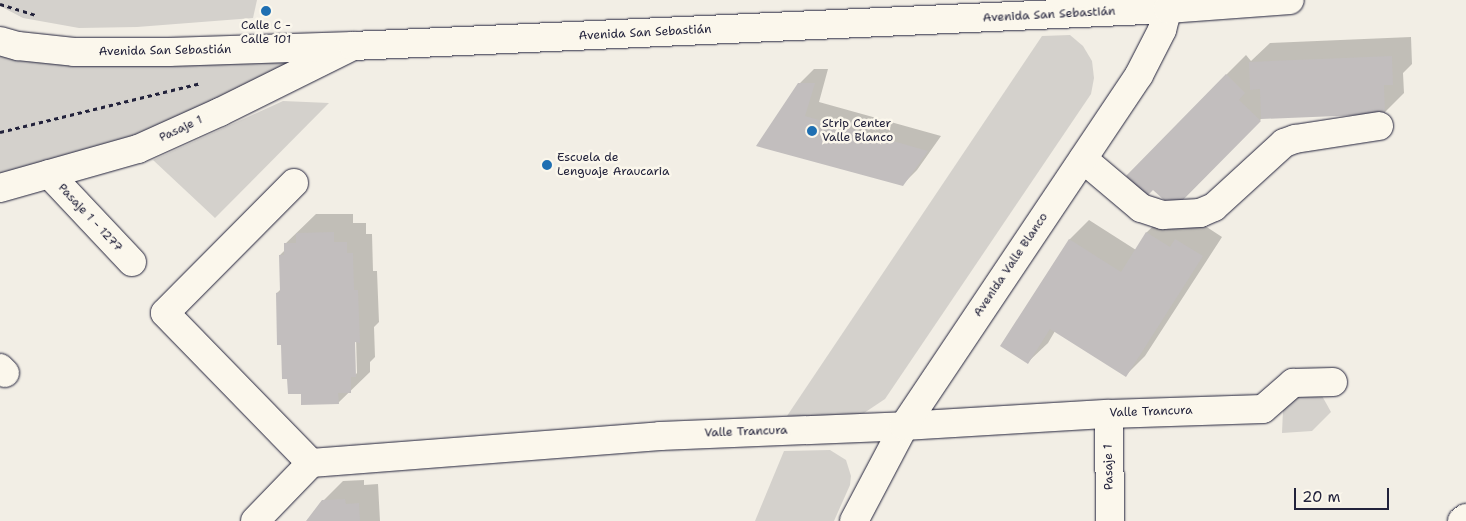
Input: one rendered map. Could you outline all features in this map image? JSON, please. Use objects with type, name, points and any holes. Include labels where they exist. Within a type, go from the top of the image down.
[{"type":"street","name":"Avenida San Sebastián","points":[[0,41],[18,46],[74,52],[170,52],[353,46],[1290,0]]},
{"type":"street","name":"Avenida Valle Blanco","points":[[854,521],[904,426],[1139,75],[1154,50],[1169,5]]},
{"type":"street","name":"Pasaje 1","points":[[0,188],[138,149],[228,108],[353,46]]},
{"type":"street","points":[[1083,159],[1141,208],[1164,215],[1200,213],[1214,207],[1284,144],[1295,139],[1379,126]]},
{"type":"street","name":"Pasaje 1 - 1277","points":[[49,174],[132,262]]},
{"type":"street","points":[[254,521],[311,463],[166,313],[294,183]]},
{"type":"street","name":"Valle Trancura","points":[[311,463],[660,436],[904,426],[1108,414],[1263,409],[1293,383],[1333,382]]},
{"type":"street","name":"Pasaje 1","points":[[1108,414],[1110,521]]},
{"type":"street","points":[[1462,521],[1466,518]]},
{"type":"path","points":[[0,132],[210,81]]},
{"type":"shaded area","points":[[0,0],[257,0],[253,18],[137,27],[79,28],[23,18],[0,6]]},
{"type":"shaded area","points":[[1070,35],[1083,46],[1092,61],[1094,78],[1091,94],[885,399],[864,413],[852,416],[787,416],[1042,36]]},
{"type":"shaded area","points":[[0,55],[19,59],[148,66],[300,62],[189,117],[83,156],[0,181]]},
{"type":"shaded area","points":[[283,101],[329,103],[215,218],[153,160]]},
{"type":"shaded area","points":[[1321,394],[1331,412],[1312,431],[1282,433],[1283,410],[1297,396]]},
{"type":"shaded area","points":[[830,450],[846,460],[851,476],[850,485],[834,521],[755,521],[784,451]]},
{"type":"building","points":[[1392,56],[1393,85],[1384,85],[1385,114],[1261,119],[1260,89],[1250,90],[1249,62]]},
{"type":"building","points":[[1226,74],[1245,93],[1239,100],[1261,121],[1174,209],[1153,190],[1147,196],[1126,176]]},
{"type":"building","name":"Strip Center Valle Blanco","points":[[798,83],[815,83],[805,116],[928,151],[903,186],[756,146]]},
{"type":"building","points":[[334,232],[334,242],[347,242],[347,253],[353,253],[354,290],[358,290],[360,343],[355,342],[356,377],[351,377],[351,393],[338,393],[339,404],[301,405],[301,394],[288,394],[287,379],[282,379],[281,345],[277,345],[276,293],[280,292],[279,255],[284,255],[284,243],[296,243],[296,233]]},
{"type":"building","points":[[1146,232],[1170,247],[1175,239],[1203,256],[1126,377],[1050,329],[1028,364],[1000,346],[1069,239],[1121,272]]},
{"type":"building","points":[[345,499],[346,504],[359,503],[360,521],[306,521],[322,500]]},
{"type":"place","name":"Calle C - Calle 101","points":[[266,11]]},
{"type":"place","name":"Strip Center Valle Blanco","points":[[812,131]]},
{"type":"place","name":"Escuela de Lenguaje Araucaria","points":[[547,165]]}]
